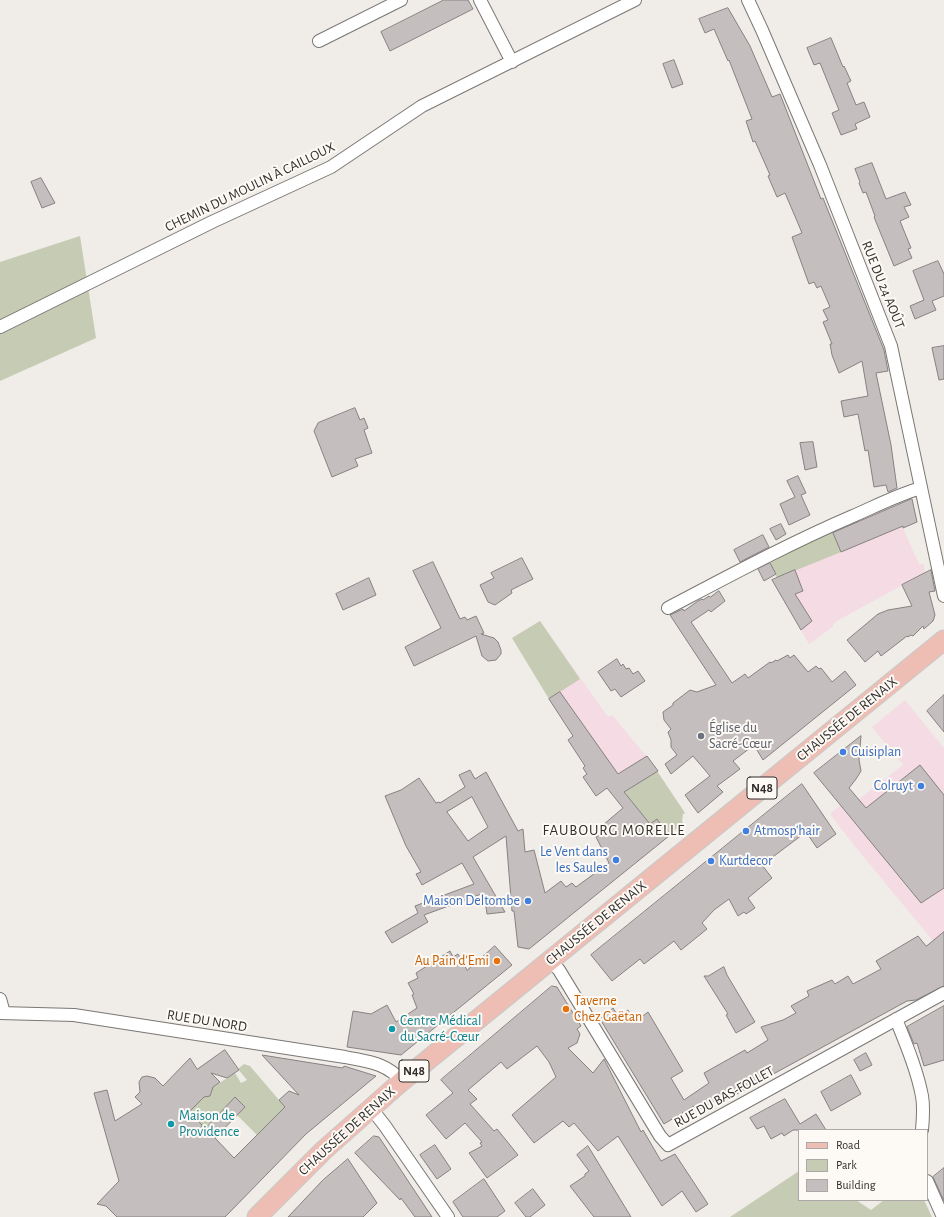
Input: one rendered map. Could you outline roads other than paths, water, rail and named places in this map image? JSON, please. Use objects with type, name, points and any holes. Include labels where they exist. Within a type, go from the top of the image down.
[{"type":"main road","name":"CHAUSSÉE DE RENAIX","points":[[256,1217],[324,1150],[402,1081],[944,640]]},
{"type":"street","points":[[319,41],[401,0]]},
{"type":"street","points":[[480,0],[512,62]]},
{"type":"street","name":"CHEMIN DU MOULIN À CAILLOUX","points":[[0,327],[212,222],[331,167],[422,106],[635,0]]},
{"type":"street","name":"RUE DU 24 AOÛT","points":[[748,0],[820,164],[891,346],[944,596]]},
{"type":"street","points":[[668,608],[819,530],[894,497],[921,488]]},
{"type":"street","name":"RUE DU BAS-FOLLET","points":[[550,960],[559,970],[660,1136],[668,1145],[944,993]]},
{"type":"street","points":[[0,999],[2,1013]]},
{"type":"street","name":"RUE DU NORD","points":[[2,1013],[74,1015],[345,1057],[386,1067],[395,1073],[402,1081]]},
{"type":"street","points":[[896,1019],[910,1055],[922,1096],[922,1129]]},
{"type":"street","points":[[371,1108],[448,1217]]},
{"type":"street","points":[[928,1183],[943,1217]]},
{"type":"place","name":"Église du Sacré-Cœur","points":[[701,736]]},
{"type":"place","name":"Cuisiplan","points":[[843,752]]},
{"type":"place","name":"Colruyt","points":[[921,786]]},
{"type":"place","name":"Atmosp'hair","points":[[746,831]]},
{"type":"place","name":"Le Vent dans les Saules","points":[[616,860]]},
{"type":"place","name":"Kurtdecor","points":[[711,861]]},
{"type":"place","name":"Maison Deltombe","points":[[528,901]]},
{"type":"place","name":"Au Pain d'Emi","points":[[497,961]]},
{"type":"place","name":"Taverne Chez Gaëtan","points":[[566,1009]]},
{"type":"place","name":"Centre Médical du Sacré-Cœur","points":[[392,1029]]},
{"type":"place","name":"Maison de Providence","points":[[171,1124]]},
{"type":"district","name":"FAUBOURG MORELLE","points":[[614,830]]}]
